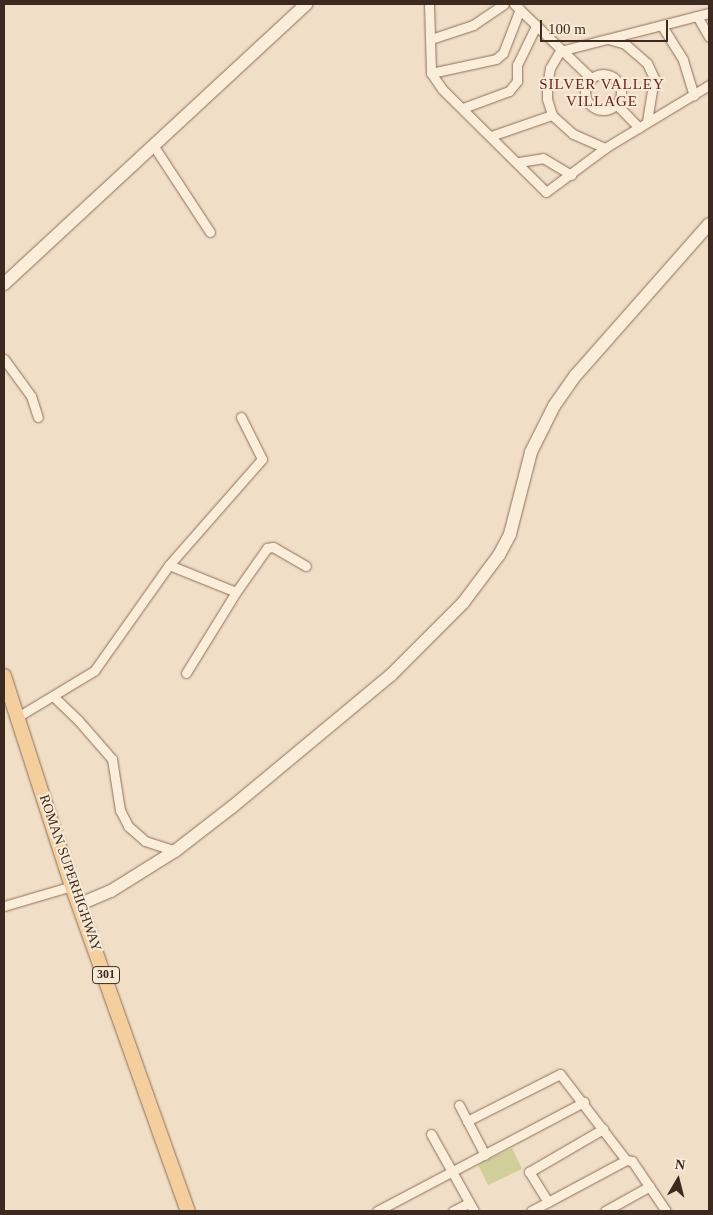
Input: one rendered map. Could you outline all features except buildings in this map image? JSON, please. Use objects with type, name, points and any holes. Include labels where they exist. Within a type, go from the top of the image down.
[{"type":"main road","name":"ROMAN SUPERHIGHWAY","points":[[4,676],[19,716],[72,886],[188,1211]]},
{"type":"street","points":[[4,284],[306,4]]},
{"type":"street","points":[[429,4],[431,73],[442,89],[519,162],[546,192],[572,175],[605,148],[709,85]]},
{"type":"street","points":[[431,38],[473,25],[504,4]]},
{"type":"street","points":[[431,73],[496,59],[503,53],[517,7],[560,51],[591,78]]},
{"type":"street","points":[[605,148],[572,134],[552,115],[546,99],[547,85],[550,68],[560,51],[709,13]]},
{"type":"street","points":[[697,16],[709,37]]},
{"type":"street","points":[[464,108],[508,91],[517,82],[517,65],[536,26]]},
{"type":"street","points":[[662,26],[683,60],[694,95]]},
{"type":"street","points":[[606,38],[625,44],[647,63],[654,84],[647,121]]},
{"type":"street","points":[[608,74],[618,81],[621,93],[616,104],[600,110],[589,104],[584,88],[591,78],[608,74]]},
{"type":"street","points":[[616,104],[639,128]]},
{"type":"street","points":[[491,136],[552,115]]},
{"type":"street","points":[[153,145],[210,232]]},
{"type":"street","points":[[519,162],[543,158],[572,175]]},
{"type":"street","points":[[80,904],[111,890],[175,851],[391,675],[463,603],[499,555],[510,534],[531,452],[554,406],[582,367],[709,224]]},
{"type":"street","points":[[4,359],[31,396],[38,417]]},
{"type":"street","points":[[19,716],[94,671],[169,564],[262,459],[241,417]]},
{"type":"street","points":[[186,673],[236,592],[267,548],[273,547],[306,566]]},
{"type":"street","points":[[169,564],[236,592]]},
{"type":"street","points":[[53,696],[78,720],[112,759],[120,810],[128,826],[145,842],[175,851]]},
{"type":"street","points":[[4,906],[72,886]]},
{"type":"street","points":[[467,1121],[560,1074],[584,1102],[626,1160]]},
{"type":"street","points":[[377,1211],[584,1102]]},
{"type":"street","points":[[459,1105],[484,1155]]},
{"type":"street","points":[[548,1202],[529,1172],[603,1130]]},
{"type":"street","points":[[431,1134],[471,1207],[454,1211]]},
{"type":"street","points":[[531,1211],[626,1160],[632,1161],[666,1211]]},
{"type":"street","points":[[605,1211],[650,1186]]},
{"type":"shaded area","points":[[512,1148],[522,1169],[488,1185],[478,1165]]},
{"type":"district","name":"SILVER VALLEY VILLAGE","points":[[602,92]]}]
